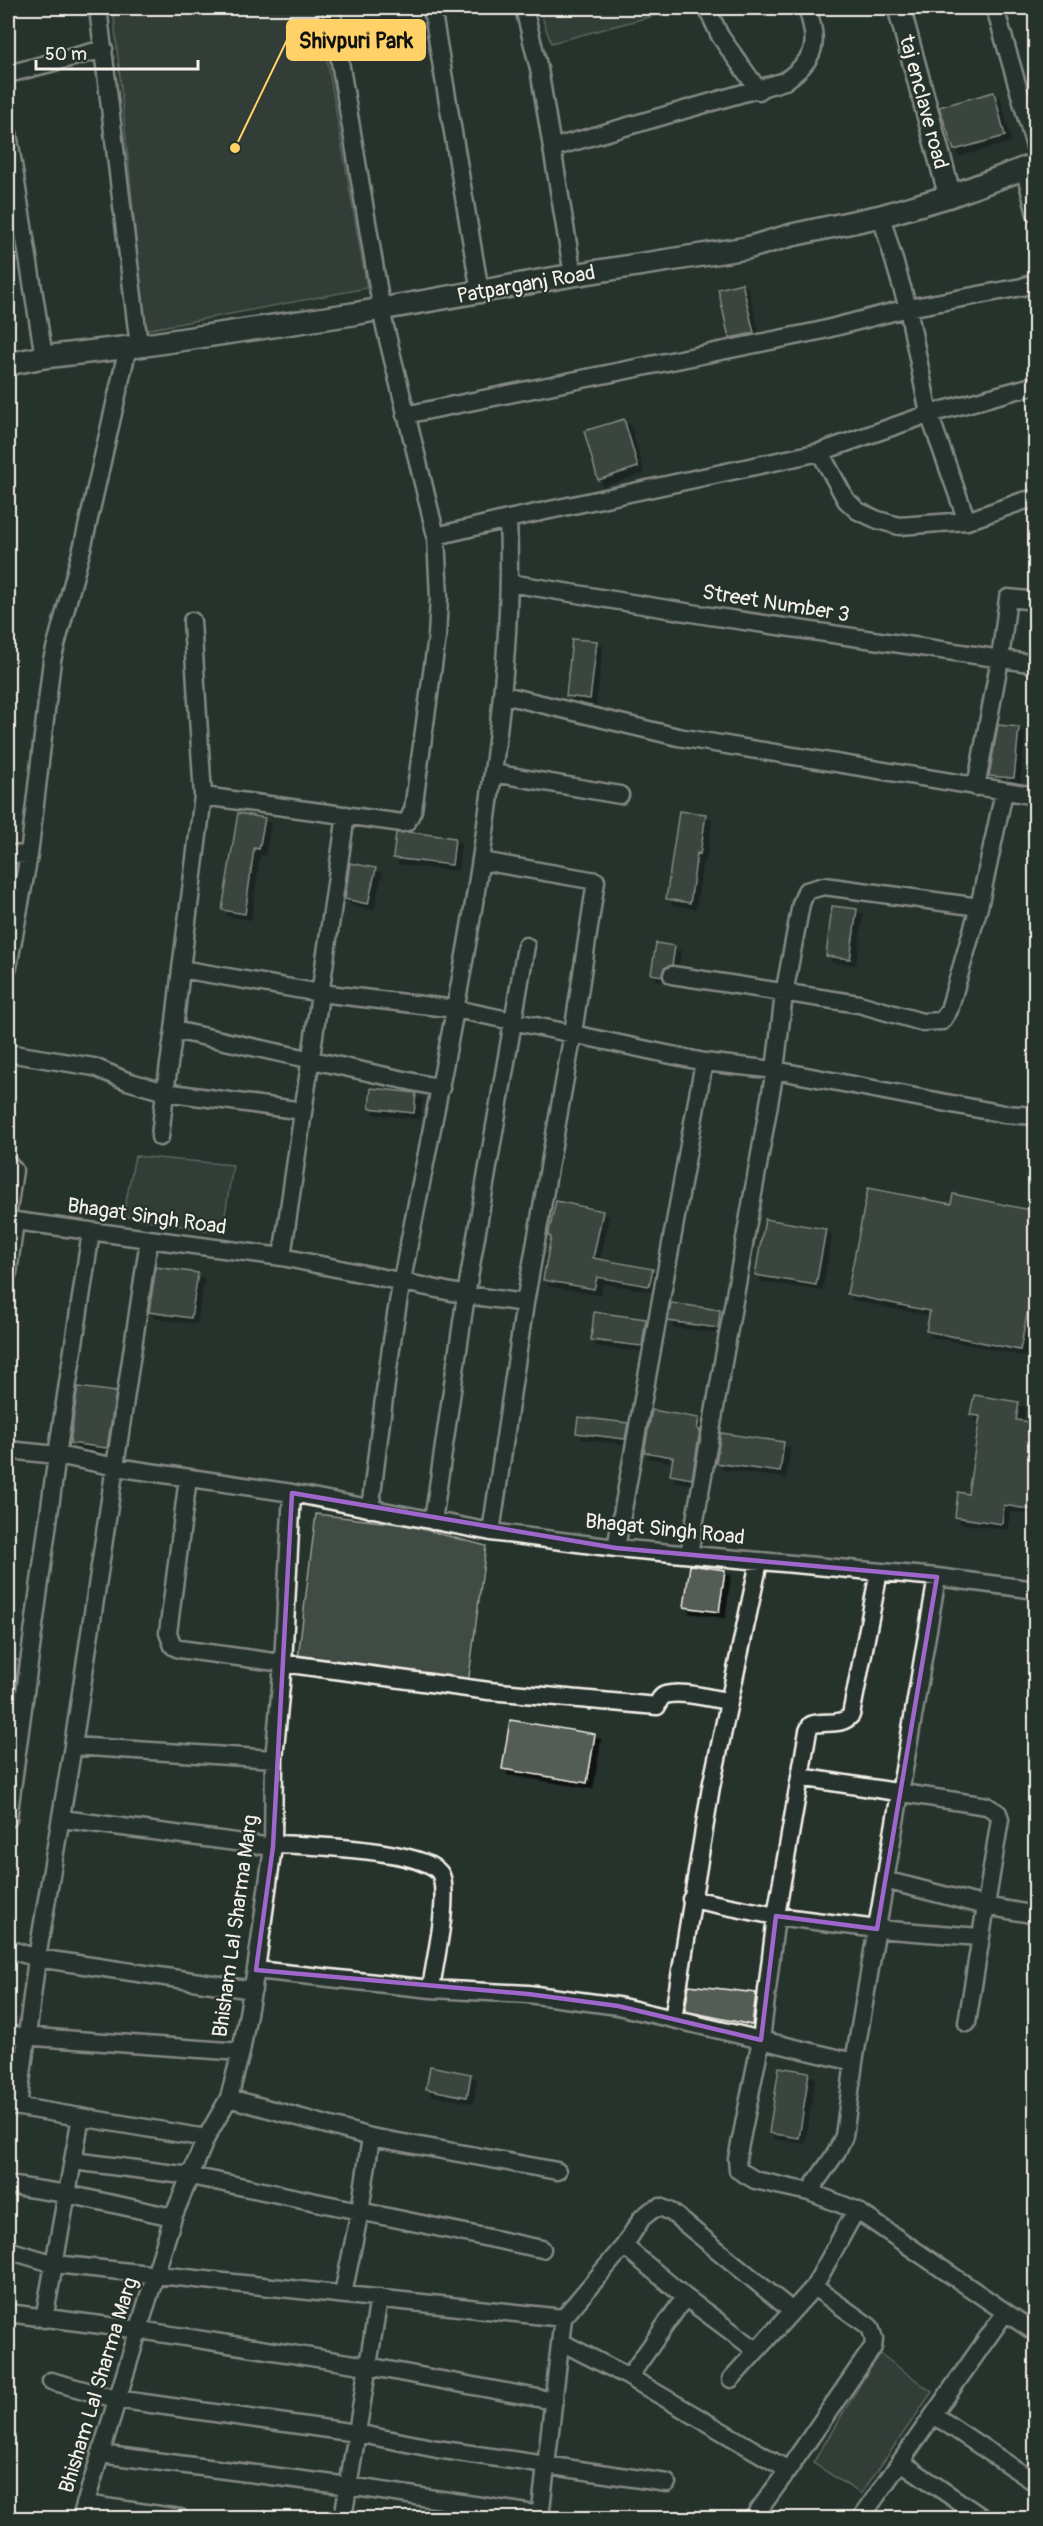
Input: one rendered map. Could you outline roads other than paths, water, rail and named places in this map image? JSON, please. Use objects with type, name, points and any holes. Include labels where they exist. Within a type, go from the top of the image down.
[{"type":"street","points":[[8,967],[29,855],[52,660],[133,347],[98,8]]},
{"type":"street","points":[[203,796],[402,823],[407,822],[411,816],[437,637],[439,598],[436,536],[384,323],[331,8]]},
{"type":"street","points":[[432,8],[480,292]]},
{"type":"street","points":[[524,8],[539,69],[573,275]]},
{"type":"street","points":[[707,8],[720,36],[759,91]]},
{"type":"street","points":[[552,148],[759,91],[786,81],[801,70],[812,55],[815,42],[807,8]]},
{"type":"street","name":"taj enclave road","points":[[899,8],[950,196]]},
{"type":"street","points":[[995,8],[1035,150]]},
{"type":"street","points":[[8,74],[104,49]]},
{"type":"street","points":[[8,134],[44,357]]},
{"type":"street","points":[[1030,166],[1035,214]]},
{"type":"street","name":"Patparganj Road","points":[[8,364],[383,308],[747,248],[792,235],[881,216],[950,196],[1030,166]]},
{"type":"street","points":[[881,216],[908,308],[929,414],[967,522]]},
{"type":"street","points":[[405,415],[819,331],[908,308],[1022,287],[1035,282]]},
{"type":"street","points":[[436,536],[820,452],[929,414],[1035,386]]},
{"type":"street","points":[[820,452],[846,500],[858,511],[899,526],[967,522],[1023,501],[1035,499]]},
{"type":"street","points":[[370,1509],[402,1283],[456,1009],[482,861],[504,695],[510,583],[508,519]]},
{"type":"street","name":"Street Number 3","points":[[510,583],[710,616],[1035,664]]},
{"type":"street","points":[[976,787],[1000,659],[1008,598],[1035,601]]},
{"type":"street","points":[[160,1137],[203,796],[192,621]]},
{"type":"street","points":[[504,695],[678,737],[1035,796]]},
{"type":"street","points":[[493,773],[620,795]]},
{"type":"street","points":[[672,975],[859,1005],[922,1022],[942,1021],[949,1010],[979,907],[1004,792]]},
{"type":"street","points":[[282,1257],[346,815]]},
{"type":"street","points":[[8,854],[29,855]]},
{"type":"street","points":[[482,861],[596,881],[573,1033],[525,1303],[491,1532]]},
{"type":"street","points":[[689,1554],[775,1070],[784,994],[801,904],[806,891],[813,887],[824,886],[979,907]]},
{"type":"street","points":[[433,1521],[466,1295],[526,946]]},
{"type":"street","points":[[181,969],[320,993],[456,1009],[704,1062],[775,1070],[1004,1114],[1035,1116]]},
{"type":"street","points":[[174,1030],[441,1088]]},
{"type":"street","points":[[8,1053],[94,1067],[127,1081],[165,1092],[303,1111]]},
{"type":"street","points":[[616,1548],[704,1062]]},
{"type":"street","points":[[8,1164],[14,1170],[8,1272]]},
{"type":"street","name":"Bhagat Singh Road","points":[[10,1218],[92,1232],[282,1257],[402,1283],[525,1303]]},
{"type":"street","points":[[8,1819],[57,1455],[92,1232]]},
{"type":"street","points":[[148,1240],[74,1746],[38,1958],[29,2036],[13,2105],[207,2138]]},
{"type":"street","name":"Bhagat Singh Road","points":[[8,1450],[57,1455],[116,1467],[292,1493],[491,1532],[616,1548],[937,1577],[1035,1590]]},
{"type":"street","points":[[188,1478],[168,1633],[173,1646],[179,1649],[489,1691],[657,1706],[664,1695],[684,1695],[729,1701]]},
{"type":"street","name":"Bhisham Lal Sharma Marg","points":[[83,2511],[173,2217],[207,2138],[229,2098],[241,2052],[253,1990],[273,1847],[274,1759],[292,1493]]},
{"type":"street","points":[[673,2019],[711,1787],[759,1562]]},
{"type":"street","points":[[879,1572],[851,1715],[846,1721],[839,1723],[819,1722],[811,1725],[776,1916],[761,2040],[737,2159],[738,2170],[755,2180],[809,2192],[856,2210],[1035,2333]]},
{"type":"street","points":[[809,2192],[836,2153],[844,2136],[854,2062],[937,1577]]},
{"type":"street","points":[[74,1746],[274,1759]]},
{"type":"street","points":[[800,1777],[987,1806],[998,1813],[1000,1819],[979,1937],[967,2023]]},
{"type":"street","points":[[62,1819],[273,1847],[280,1844],[342,1848],[407,1857],[433,1866],[442,1876],[444,1898],[431,1989]]},
{"type":"street","points":[[885,1880],[986,1906],[1035,1915]]},
{"type":"street","points":[[692,1899],[776,1916],[877,1929],[979,1937]]},
{"type":"street","points":[[8,1949],[38,1958],[253,1990]]},
{"type":"street","points":[[256,1970],[431,1989],[528,1994],[618,2006],[854,2062]]},
{"type":"street","points":[[8,2035],[241,2052]]},
{"type":"street","points":[[229,2098],[370,2138],[556,2171]]},
{"type":"street","points":[[44,2319],[81,2117]]},
{"type":"street","points":[[344,2294],[360,2211],[370,2138]]},
{"type":"street","points":[[73,2161],[191,2176],[542,2249]]},
{"type":"street","points":[[8,2185],[67,2194],[173,2217]]},
{"type":"street","points":[[100,2454],[349,2486],[540,2517],[563,2318],[624,2246],[642,2218],[652,2210],[660,2208],[671,2212],[792,2311]]},
{"type":"street","points":[[730,2379],[813,2287],[856,2210]]},
{"type":"street","points":[[624,2246],[685,2297],[756,2350]]},
{"type":"street","points":[[8,2250],[55,2264],[563,2318]]},
{"type":"street","points":[[753,2518],[789,2470],[873,2347],[874,2339],[870,2327],[813,2287]]},
{"type":"street","points":[[629,2377],[685,2297]]},
{"type":"street","points":[[343,2518],[379,2298]]},
{"type":"street","points":[[8,2313],[140,2330],[367,2366],[554,2401]]},
{"type":"street","points":[[861,2518],[1005,2313]]},
{"type":"street","points":[[561,2342],[629,2377],[789,2470]]},
{"type":"street","points":[[51,2381],[116,2399],[356,2433],[437,2450],[667,2483]]},
{"type":"street","points":[[934,2415],[1035,2483]]},
{"type":"street","points":[[900,2462],[983,2518]]},
{"type":"street","points":[[83,2511],[180,2518]]},
{"type":"place","name":"Shivpuri Park","points":[[235,148]]}]
